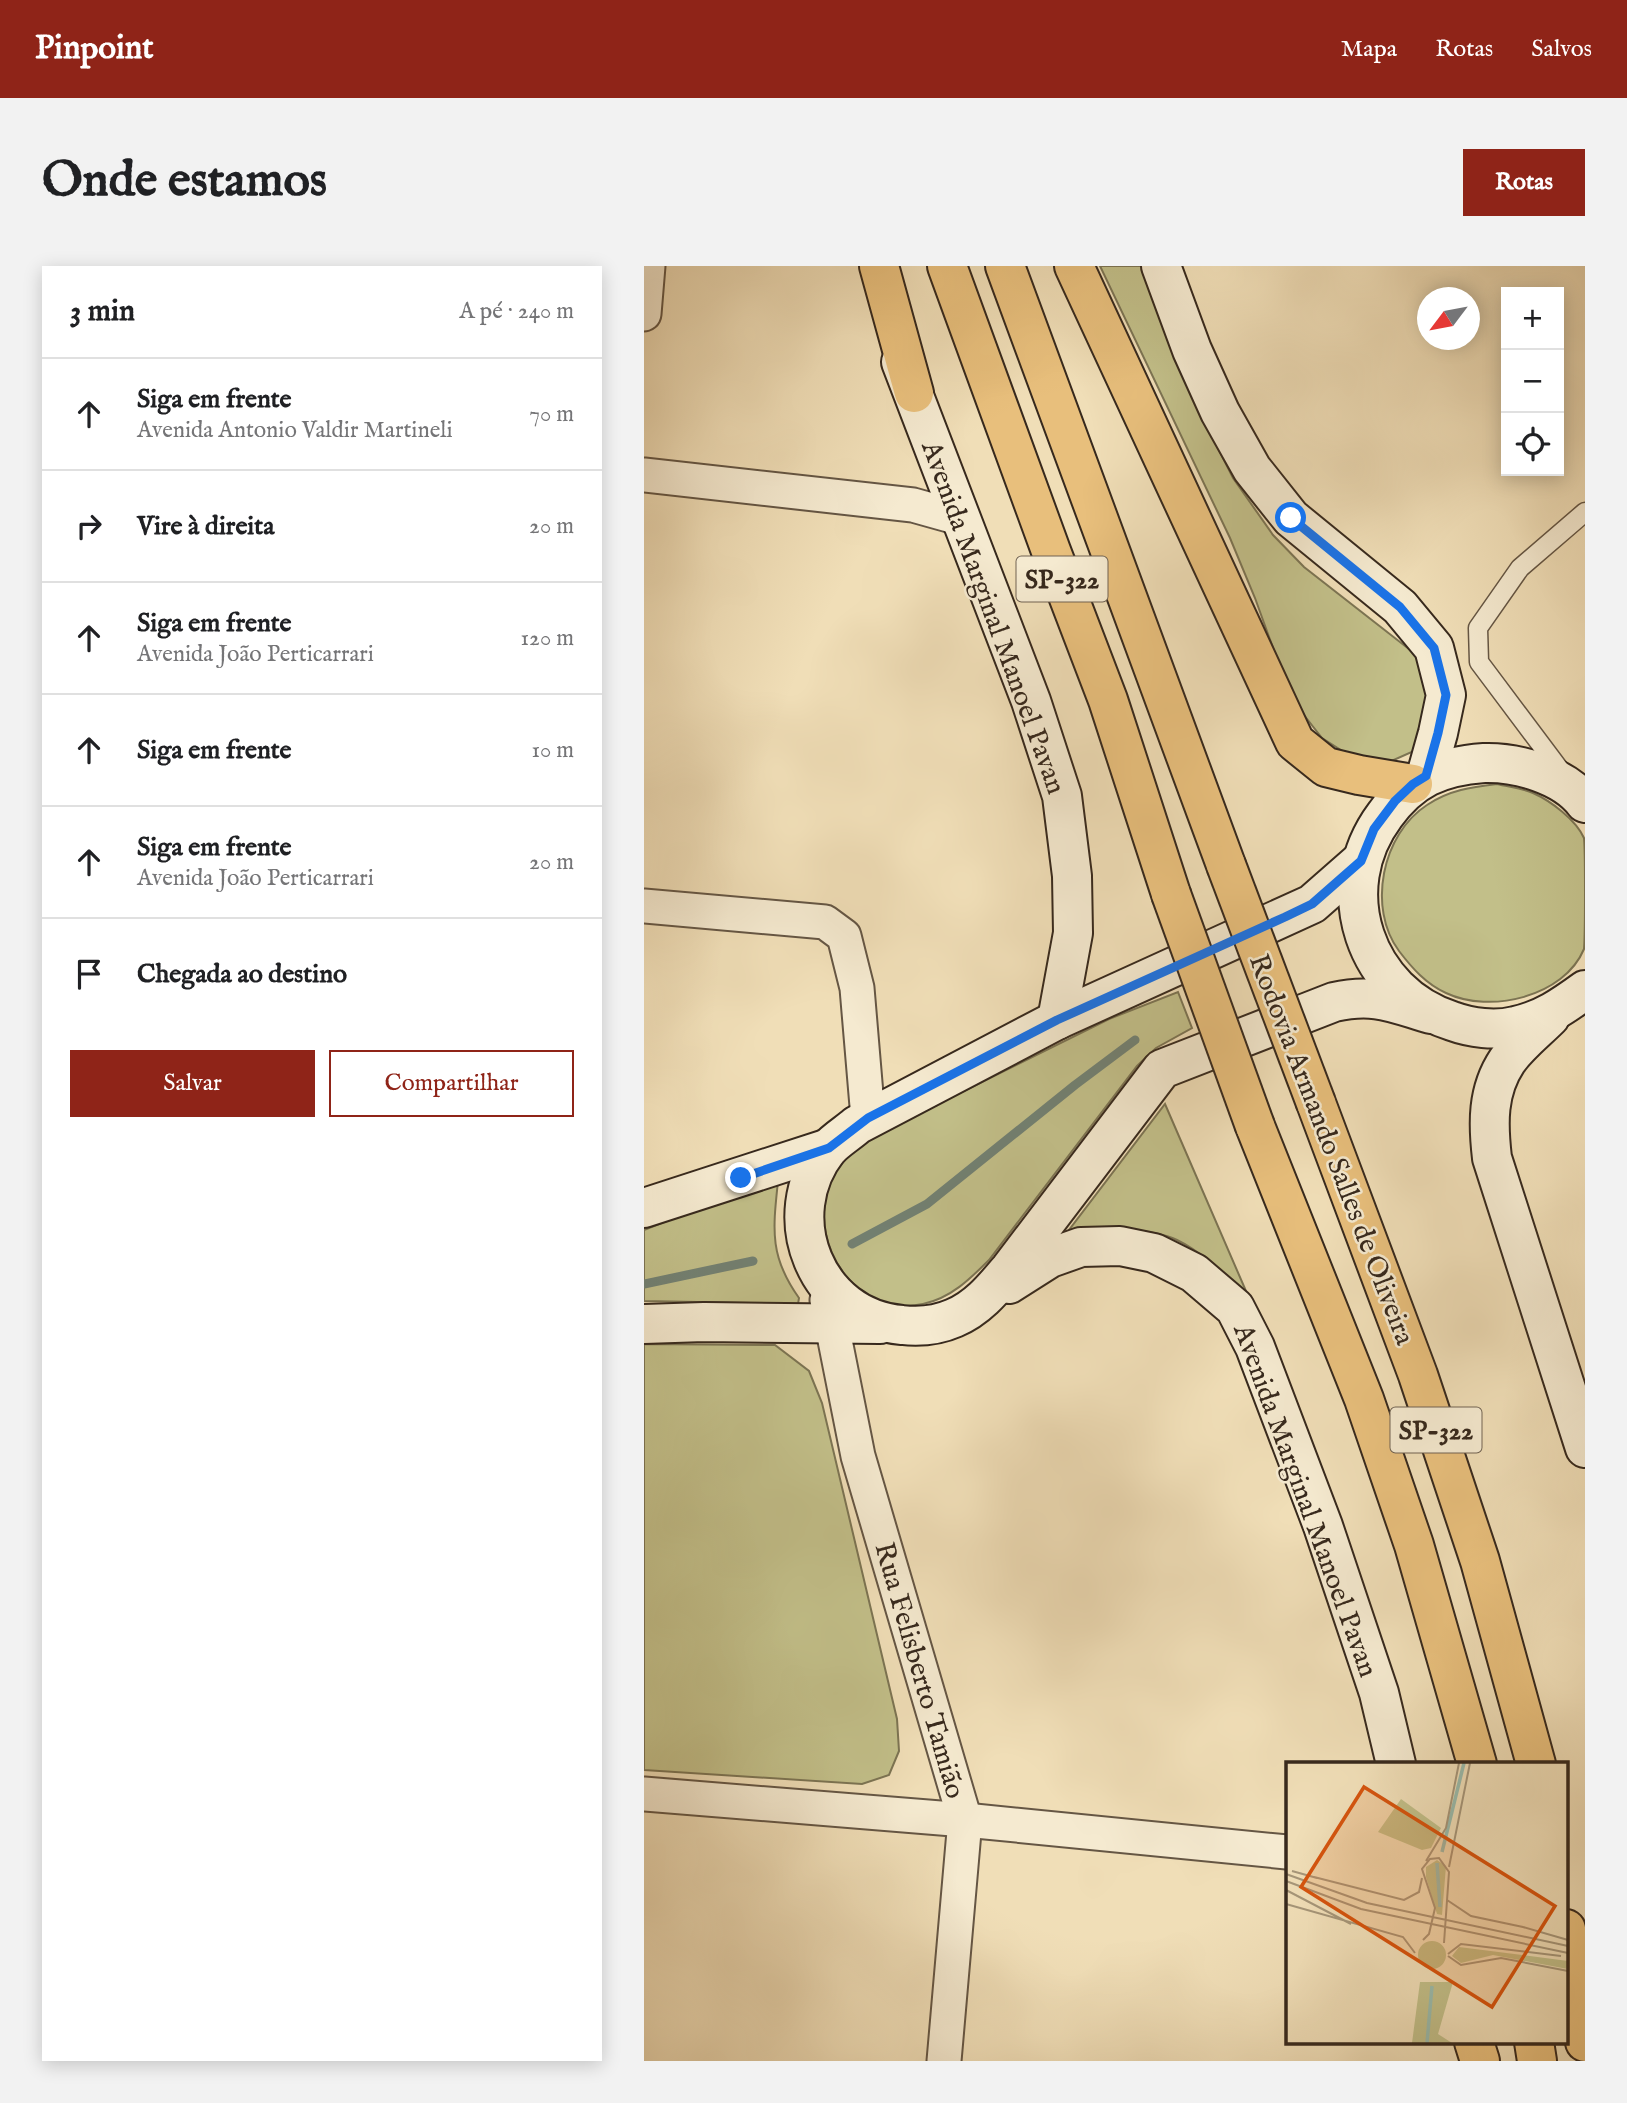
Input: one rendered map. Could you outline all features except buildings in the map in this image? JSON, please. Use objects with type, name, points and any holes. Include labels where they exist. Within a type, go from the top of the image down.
[{"type":"highway","points":[[879,266],[914,393]]},
{"type":"highway","name":"SP-322","points":[[947,266],[1108,700],[1171,894],[1255,1126],[1364,1399],[1414,1545],[1477,1762]]},
{"type":"highway","name":"Rodovia Armando Salles de Oliveira","points":[[1005,266],[1418,1376],[1480,1561],[1536,1762]]},
{"type":"highway","points":[[1074,266],[1295,742],[1326,767],[1359,775],[1420,780]]},
{"type":"highway","points":[[1567,1935],[1585,2042]]},
{"type":"highway","points":[[1475,2044],[1480,2061]]},
{"type":"main road","name":"Avenida Marginal Manoel Pavan","points":[[861,266],[963,519],[1031,701],[1062,796],[1072,876],[1073,933],[1057,1020]]},
{"type":"main road","points":[[1161,266],[1192,350],[1220,412],[1252,469],[1291,518],[1400,607],[1434,648],[1446,695],[1438,733],[1420,780]]},
{"type":"main road","points":[[1431,1014],[1407,999],[1388,980],[1366,944],[1357,903],[1361,861],[1374,829],[1395,801],[1420,780],[1461,765],[1504,762],[1545,774],[1583,799]]},
{"type":"main road","points":[[644,1208],[829,1148],[868,1118],[1057,1020],[1312,904],[1361,861]]},
{"type":"main road","points":[[1585,990],[1553,1014],[1507,1060],[1494,1088],[1488,1122],[1492,1158],[1585,1448]]},
{"type":"main road","points":[[644,1324],[704,1322],[885,1324],[920,1327],[954,1318],[983,1299],[1029,1245],[1162,1069],[1334,1002],[1359,996],[1383,1000],[1471,1027],[1514,1027],[1553,1014]]},
{"type":"main road","points":[[829,1148],[811,1180],[803,1215],[808,1251],[825,1284],[851,1309],[885,1324]]},
{"type":"main road","name":"Avenida Marginal Manoel Pavan","points":[[983,1299],[1050,1258],[1081,1247],[1120,1246],[1154,1253],[1194,1273],[1235,1308],[1255,1347],[1323,1526],[1379,1693],[1396,1762]]},
{"type":"street","points":[[644,314],[648,266]]},
{"type":"street","points":[[644,475],[913,505],[963,519]]},
{"type":"street","points":[[644,906],[825,922],[844,936],[858,988],[868,1118]]},
{"type":"street","name":"Rua Felisberto Tamião","points":[[825,1284],[858,1456],[965,1820],[944,2061]]},
{"type":"street","points":[[644,1794],[965,1820],[1286,1852]]},
{"type":"lane","points":[[1583,799],[1479,662],[1478,628],[1520,568],[1585,512]]},
{"type":"shaded area","points":[[1100,266],[1141,266],[1215,442],[1233,478],[1273,535],[1304,567],[1423,660],[1434,713],[1414,751],[1387,763],[1355,759],[1322,738],[1300,710],[1281,670],[1230,538]]},
{"type":"shaded area","points":[[1497,784],[1529,791],[1547,801],[1569,818],[1584,838],[1584,949],[1574,966],[1543,990],[1504,1001],[1483,1002],[1446,993],[1414,969],[1389,934],[1382,894],[1390,853],[1399,834],[1412,818],[1427,805],[1444,796]]},
{"type":"shaded area","points":[[1178,992],[1192,1028],[1156,1048],[1137,1066],[989,1260],[967,1281],[933,1301],[899,1305],[878,1300],[859,1289],[844,1273],[833,1254],[826,1233],[824,1210],[833,1173],[851,1152],[881,1132],[1109,1019]]},
{"type":"shaded area","points":[[1165,1104],[1249,1298],[1206,1259],[1177,1240],[1139,1231],[1069,1230]]},
{"type":"shaded area","points":[[775,1178],[778,1181],[775,1242],[782,1269],[799,1298],[798,1304],[644,1301],[644,1230]]},
{"type":"shaded area","points":[[644,1344],[775,1345],[809,1371],[822,1403],[897,1719],[899,1751],[889,1775],[862,1784],[644,1770]]},
{"type":"waterway","points":[[852,1244],[927,1204],[1135,1040]]},
{"type":"waterway","points":[[644,1284],[753,1261]]},
{"type":"route","points":[[741,1178],[829,1148],[868,1118],[1057,1020],[1312,904],[1361,861],[1374,829],[1395,801],[1426,776],[1446,695],[1434,648],[1400,607],[1291,518]]}]
